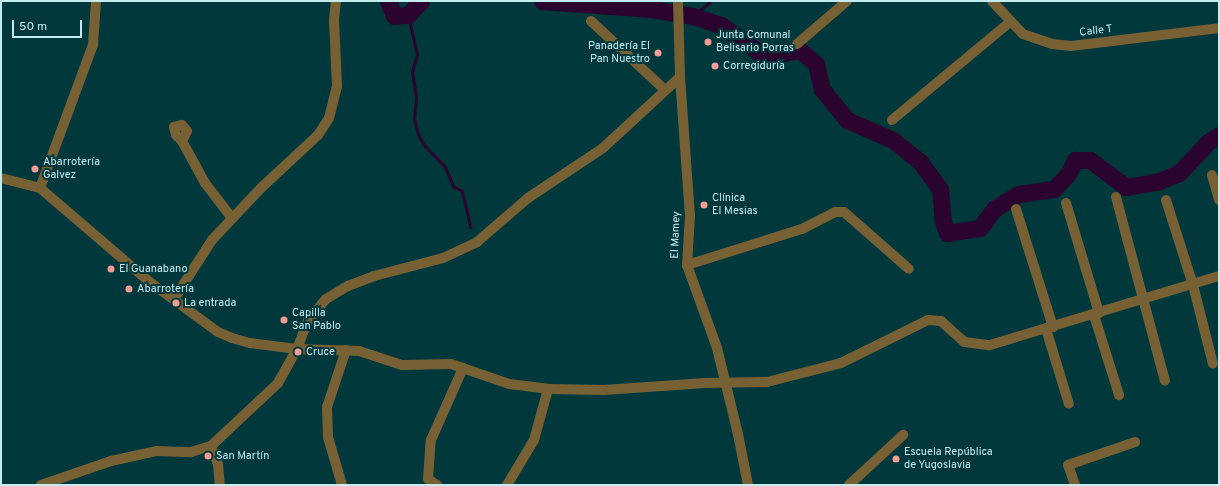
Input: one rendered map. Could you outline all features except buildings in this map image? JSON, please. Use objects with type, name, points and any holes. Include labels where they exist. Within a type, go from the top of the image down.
[{"type":"street","points":[[40,188],[93,45],[96,1]]},
{"type":"street","points":[[174,299],[212,240],[232,218],[318,135],[329,118],[337,86],[334,20],[336,1]]},
{"type":"street","name":"El Mamey","points":[[678,1],[680,77],[690,215],[687,265],[717,348],[748,485]]},
{"type":"street","points":[[797,44],[847,1]]},
{"type":"street","name":"Calle T","points":[[992,1],[1010,22],[1036,40],[1071,46],[1219,28]]},
{"type":"street","points":[[592,21],[665,90]]},
{"type":"street","points":[[892,120],[1010,22]]},
{"type":"street","points":[[41,485],[111,461],[156,451],[191,452],[211,446],[278,383],[316,310],[334,292],[374,276],[452,255],[477,242],[528,198],[603,148],[680,77]]},
{"type":"street","points":[[182,141],[194,166],[232,218]]},
{"type":"street","points":[[1212,175],[1219,200]]},
{"type":"street","points":[[1,178],[40,188],[151,283],[218,332],[232,338],[250,343],[297,349],[364,352],[402,365],[446,364],[463,368],[509,384],[548,389],[604,390],[767,382],[841,363],[919,322],[928,320],[941,322],[964,342],[984,346],[1050,328],[1219,276]]},
{"type":"street","points":[[1116,197],[1165,381]]},
{"type":"street","points":[[1166,200],[1193,285],[1213,364]]},
{"type":"street","points":[[1066,203],[1119,395]]},
{"type":"street","points":[[1016,209],[1050,328],[1069,404]]},
{"type":"street","points":[[687,265],[754,246],[802,229],[836,212],[844,212],[909,269]]},
{"type":"street","points":[[342,485],[328,438],[327,407],[346,350]]},
{"type":"street","points":[[437,485],[428,479],[431,440],[463,368]]},
{"type":"street","points":[[507,485],[534,440],[548,389]]},
{"type":"street","points":[[849,485],[904,435]]},
{"type":"street","points":[[1075,485],[1068,465],[1135,442]]},
{"type":"street","points":[[211,446],[218,464],[220,485]]},
{"type":"waterway","points":[[388,1],[394,16],[408,15],[421,1]]},
{"type":"waterway","points":[[542,1],[651,9],[693,16],[721,25],[765,57],[799,50],[816,64],[822,89],[847,120],[893,140],[921,163],[940,189],[943,222],[947,233],[980,228],[994,209],[1018,194],[1054,189],[1068,174],[1075,160],[1090,160],[1126,187],[1159,181],[1179,173],[1208,142],[1219,135]]},
{"type":"waterway","points":[[693,16],[711,1]]},
{"type":"waterway","points":[[408,15],[417,55],[412,71],[416,97],[414,118],[418,134],[423,144],[445,167],[453,186],[462,191],[470,227]]},
{"type":"place","name":"Junta Comunal Belisario Porras","points":[[708,42]]},
{"type":"place","name":"Panadería El Pan Nuestro","points":[[658,53]]},
{"type":"place","name":"Corregiduría","points":[[715,66]]},
{"type":"place","name":"Abarrotería Galvez","points":[[35,169]]},
{"type":"place","name":"Clínica El Mesias","points":[[704,205]]},
{"type":"place","name":"El Guanabano","points":[[111,269]]},
{"type":"place","name":"Abarrotería","points":[[129,289]]},
{"type":"place","name":"La entrada","points":[[176,303]]},
{"type":"place","name":"Capilla San Pablo","points":[[284,320]]},
{"type":"place","name":"Cruce","points":[[298,352]]},
{"type":"place","name":"San Martín","points":[[208,456]]},
{"type":"place","name":"Escuela República de Yugoslavia","points":[[896,459]]}]
